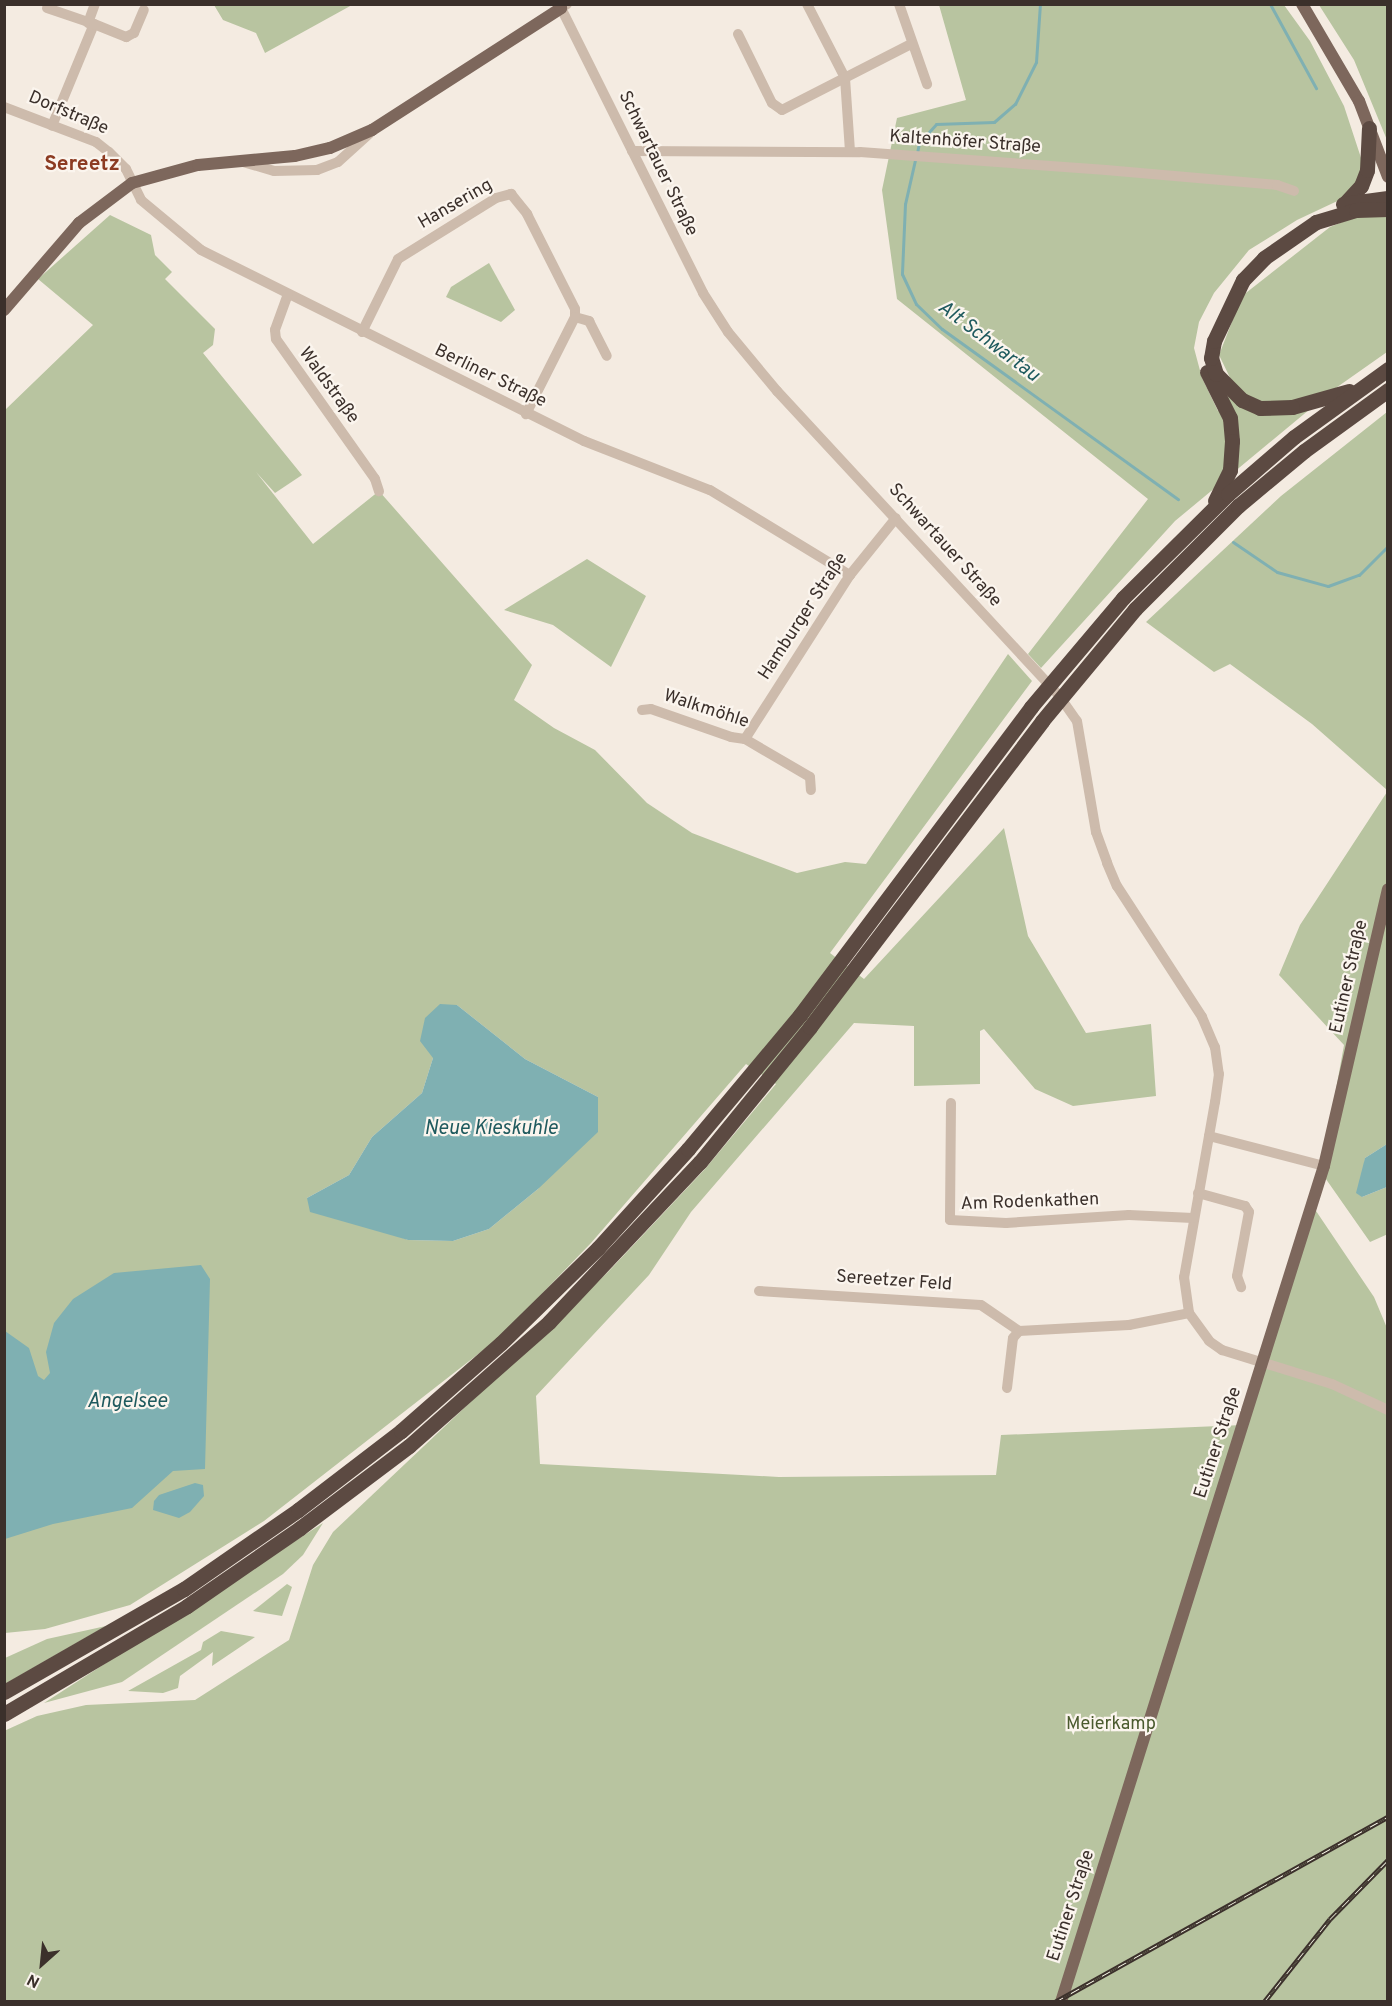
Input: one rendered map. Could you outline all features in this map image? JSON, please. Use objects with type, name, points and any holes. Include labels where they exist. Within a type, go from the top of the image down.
[{"type":"highway","points":[[1345,203],[1361,186],[1367,170],[1370,128]]},
{"type":"highway","points":[[1211,510],[1230,470],[1232,441],[1230,418],[1208,376],[1205,358],[1206,338],[1216,311],[1237,276],[1258,253],[1314,216],[1345,203],[1388,198]]},
{"type":"highway","points":[[1363,387],[1292,407],[1260,408],[1226,387],[1211,358],[1223,315],[1243,280],[1264,258],[1316,222],[1356,210],[1388,209]]},
{"type":"highway","points":[[4,1692],[184,1589],[298,1510],[451,1388],[598,1248],[800,1015],[1031,707],[1123,598],[1211,510],[1294,437],[1382,372]]},
{"type":"highway","points":[[4,1714],[187,1606],[300,1528],[461,1402],[610,1260],[700,1162],[810,1027],[1042,721],[1197,543],[1304,451],[1388,390]]},
{"type":"highway","points":[[1363,408],[1388,397]]},
{"type":"main road","points":[[1302,4],[1336,58],[1370,128],[1388,177]]},
{"type":"main road","points":[[4,310],[79,223],[107,198],[132,183],[198,165],[242,162],[330,148],[372,130],[562,6]]},
{"type":"main road","name":"Eutiner Straße","points":[[1060,2001],[1324,1166],[1388,889]]},
{"type":"street","points":[[52,126],[91,23],[95,4]]},
{"type":"street","points":[[807,4],[845,78],[850,152]]},
{"type":"street","points":[[899,4],[911,44],[927,84]]},
{"type":"street","name":"Schwartauer Straße","points":[[562,6],[703,292],[728,332],[777,391],[1060,697],[1077,721],[1096,832],[1107,863],[1123,896],[1202,1017],[1215,1047],[1219,1074],[1184,1277],[1189,1313],[1209,1341],[1222,1350],[1332,1384],[1370,1398],[1388,1410]]},
{"type":"street","points":[[47,8],[126,37],[134,33],[144,10]]},
{"type":"street","points":[[738,34],[779,110],[911,44]]},
{"type":"street","name":"Dorfstraße","points":[[4,108],[96,142],[126,169],[132,183]]},
{"type":"street","points":[[242,162],[274,171],[317,170],[338,162],[372,130]]},
{"type":"street","name":"Kaltenhöfer Straße","points":[[632,151],[850,152],[1277,185],[1294,191]]},
{"type":"street","name":"Berliner Straße","points":[[132,183],[151,211],[201,250],[526,414],[584,441],[710,490],[850,575]]},
{"type":"street","name":"Hansering","points":[[362,332],[398,259],[496,198],[511,194],[527,214],[575,309],[575,317]]},
{"type":"street","name":"Waldstraße","points":[[288,294],[275,330],[276,339],[375,479],[379,491]]},
{"type":"street","points":[[526,414],[575,317],[589,321],[607,356]]},
{"type":"street","name":"Hamburger Straße","points":[[745,739],[850,575],[896,518]]},
{"type":"street","name":"Walkmöhle","points":[[642,710],[651,709],[731,737],[745,739],[810,777],[811,790]]},
{"type":"street","name":"Am Rodenkathen","points":[[951,1104],[950,1220],[1006,1223],[1129,1215],[1193,1218]]},
{"type":"street","points":[[1209,1136],[1324,1166]]},
{"type":"street","points":[[1198,1193],[1245,1206],[1249,1212],[1237,1276],[1241,1287]]},
{"type":"street","name":"Sereetzer Feld","points":[[759,1291],[981,1305],[1019,1331]]},
{"type":"street","points":[[1007,1388],[1013,1338],[1019,1331],[1129,1325],[1189,1313]]},
{"type":"green space","points":[[214,5],[352,5],[265,53],[256,33],[223,20]]},
{"type":"green space","points":[[939,5],[1284,5],[1310,41],[1344,106],[1364,167],[1348,196],[1297,220],[1249,250],[1214,293],[1199,322],[1194,348],[1202,378],[1218,411],[1234,386],[1219,355],[1242,296],[1330,227],[1362,214],[1387,215],[1387,352],[1333,390],[1175,521],[1041,668],[1028,654],[1148,499],[897,299],[882,190],[897,118],[966,100]]},
{"type":"green space","points":[[1319,5],[1387,5],[1387,140],[1354,60]]},
{"type":"green space","name":"Meierkamp","points":[[110,215],[151,235],[155,255],[172,272],[165,279],[215,329],[213,345],[203,353],[302,475],[275,493],[256,472],[313,544],[379,491],[532,665],[514,700],[554,728],[595,750],[647,803],[692,833],[797,873],[845,862],[866,864],[1008,654],[1032,681],[830,953],[864,979],[1004,828],[1028,936],[1086,1033],[1151,1024],[1156,1096],[1073,1106],[1035,1089],[984,1029],[980,1031],[980,1084],[914,1086],[914,1026],[854,1023],[691,1212],[649,1275],[536,1396],[540,1464],[779,1477],[996,1475],[1001,1435],[1243,1425],[1312,1205],[1374,1297],[1387,1328],[1387,2001],[5,2001],[4,1731],[37,1716],[86,1705],[195,1700],[289,1640],[313,1565],[333,1532],[608,1272],[705,1169],[776,1084],[746,1064],[591,1243],[500,1337],[264,1521],[130,1605],[45,1629],[5,1633],[5,410],[93,325],[38,279]],"holes":[[[457,1005],[525,1059],[598,1097],[538,1189],[489,1229],[453,1241],[408,1240],[307,1198],[349,1175],[372,1137],[422,1093],[433,1058]]]},
{"type":"green space","points":[[489,263],[515,310],[501,322],[446,297],[451,287]]},
{"type":"green space","points":[[1387,412],[1387,790],[1312,724],[1230,664],[1214,672],[1146,622],[1281,496]]},
{"type":"green space","points":[[587,559],[646,596],[611,667],[553,625],[504,610]]},
{"type":"green space","points":[[1387,792],[1387,1144],[1365,1158],[1362,1197],[1387,1187],[1388,1234],[1370,1242],[1321,1172],[1344,1045],[1279,975],[1300,925]]},
{"type":"green space","points":[[323,1523],[303,1555],[283,1574],[122,1682],[44,1703]]},
{"type":"green space","points":[[287,1584],[292,1587],[282,1616],[253,1611]]},
{"type":"green space","points":[[106,1626],[5,1684],[5,1658],[47,1639]]},
{"type":"green space","points":[[221,1631],[255,1637],[212,1666],[213,1652],[180,1676],[178,1688],[163,1693],[128,1691],[201,1650],[203,1642]]},
{"type":"water","name":"Neue Kieskuhle","points":[[440,1004],[457,1005],[525,1059],[598,1097],[598,1132],[538,1189],[489,1229],[453,1241],[408,1240],[310,1212],[307,1198],[349,1175],[372,1137],[422,1093],[433,1058],[420,1041],[425,1018]]},
{"type":"water","points":[[1387,1144],[1387,1187],[1362,1197],[1356,1193],[1365,1158]]},
{"type":"water","name":"Angelsee","points":[[201,1265],[210,1279],[205,1469],[173,1471],[132,1508],[53,1524],[5,1539],[5,1331],[29,1348],[38,1376],[44,1380],[50,1373],[46,1352],[54,1323],[73,1299],[114,1273]]},
{"type":"water","points":[[195,1483],[203,1485],[204,1496],[190,1512],[179,1518],[153,1510],[154,1501],[159,1495]]},
{"type":"waterway","name":"Alt Schwartau","points":[[917,153],[919,143],[936,124],[994,122],[1015,104],[1036,62],[1040,4]]},
{"type":"waterway","points":[[1270,4],[1316,88]]},
{"type":"waterway","name":"Alt Schwartau","points":[[915,160],[905,204],[902,274],[916,304],[942,329],[1178,499]]},
{"type":"waterway","name":"Alt Schwartau","points":[[1233,542],[1277,572],[1328,586],[1359,575],[1388,546]]},
{"type":"railway","points":[[1055,2002],[1388,1817]]},
{"type":"railway","points":[[1264,2002],[1330,1919],[1388,1860]]},
{"type":"district","name":"Sereetz","points":[[82,165]]}]
